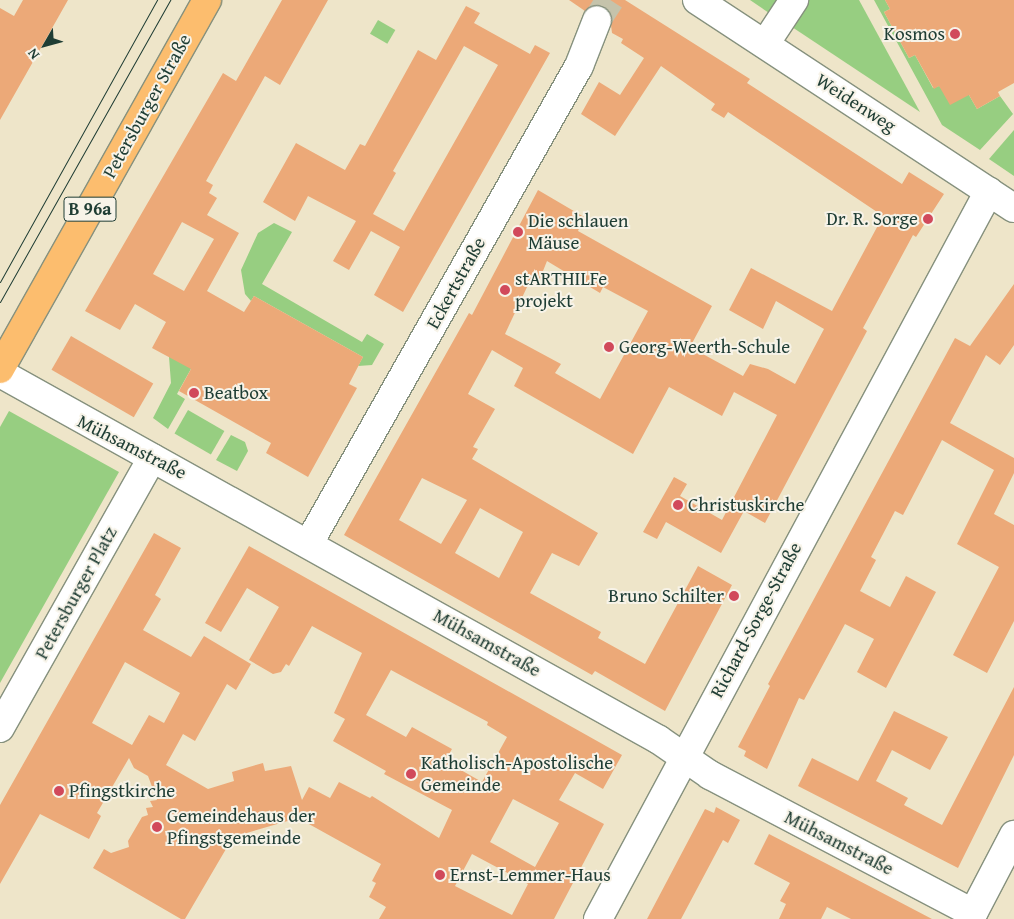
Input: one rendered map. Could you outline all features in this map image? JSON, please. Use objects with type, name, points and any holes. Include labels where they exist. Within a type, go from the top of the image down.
[{"type":"main road","name":"Petersburger Straße","points":[[0,371],[207,0]]},
{"type":"street","name":"Weidenweg","points":[[697,0],[1014,208]]},
{"type":"street","points":[[765,44],[794,0]]},
{"type":"street","name":"Eckertstraße","points":[[309,543],[582,58],[597,20]]},
{"type":"street","name":"Richard-Sorge-Straße","points":[[598,919],[989,191]]},
{"type":"street","name":"Mühsamstraße","points":[[0,371],[152,458],[309,543],[684,757],[710,775],[972,916]]},
{"type":"street","name":"Petersburger Platz","points":[[0,728],[152,458]]},
{"type":"street","points":[[972,916],[1014,835]]},
{"type":"green space","points":[[750,0],[778,0],[769,13]]},
{"type":"green space","points":[[809,0],[859,0],[920,112],[792,27]]},
{"type":"green space","points":[[874,0],[885,0],[890,9],[884,12],[909,58],[915,55],[933,88],[939,86],[969,95],[977,109],[1000,96],[1013,114],[980,150],[942,125]]},
{"type":"green space","points":[[378,20],[395,30],[387,44],[370,34]]},
{"type":"green space","points":[[1014,130],[1014,176],[989,159]]},
{"type":"green space","points":[[274,223],[292,232],[262,284],[362,342],[367,334],[384,344],[372,365],[358,366],[363,357],[254,296],[251,301],[245,294],[241,270],[258,233]]},
{"type":"green space","points":[[222,313],[177,394],[185,399],[168,429],[153,418],[171,383],[169,357],[193,316]]},
{"type":"green space","points":[[188,410],[224,431],[211,454],[174,433]]},
{"type":"green space","points":[[9,411],[119,472],[0,683],[0,427]]},
{"type":"green space","points":[[231,435],[245,442],[248,451],[237,471],[216,460]]},
{"type":"building","points":[[23,0],[68,0],[0,120],[0,8],[14,16]]},
{"type":"building","points":[[282,0],[328,0],[280,85],[265,76],[206,181],[213,185],[209,193],[217,198],[207,215],[239,233],[207,291],[244,312],[254,296],[363,357],[349,384],[357,388],[308,477],[266,453],[271,443],[179,391],[191,369],[152,348],[166,322],[135,304],[120,330],[85,311],[223,73],[236,81]],"holes":[[[182,222],[214,239],[184,291],[153,274]]]},
{"type":"building","points":[[569,0],[625,0],[750,79],[747,83],[902,184],[909,172],[944,194],[916,237],[913,235],[863,328],[867,331],[765,523],[744,511],[721,553],[666,522],[657,539],[643,532],[674,477],[687,484],[680,496],[722,520],[777,415],[734,392],[722,416],[669,387],[633,454],[514,386],[523,368],[492,350],[468,394],[495,409],[473,447],[478,449],[472,459],[598,533],[579,566],[552,553],[530,593],[601,632],[598,638],[645,664],[698,566],[732,585],[665,711],[595,671],[592,675],[344,535],[469,313],[472,315],[538,190],[584,217],[578,231],[712,306],[690,347],[743,376],[750,364],[768,369],[795,384],[824,329],[776,301],[763,329],[729,310],[751,268],[832,311],[883,216],[728,112],[724,118],[711,110],[715,104],[661,66],[615,136],[581,114],[599,82],[620,95],[644,58],[621,43],[623,39],[612,33],[609,10],[595,5],[585,11]],"holes":[[[547,261],[600,293],[603,287],[648,311],[600,399],[555,373],[561,364],[505,334],[528,285],[537,286]],[[422,478],[467,500],[441,544],[399,520]],[[480,508],[523,532],[499,578],[455,553]]]},
{"type":"building","name":"Kosmos","points":[[885,0],[1014,0],[1014,83],[998,92],[1000,96],[977,109],[969,95],[950,105],[939,86],[934,89],[915,55],[909,58],[884,12],[890,9]]},
{"type":"building","points":[[466,6],[480,13],[474,23],[530,54],[535,45],[550,53],[403,312],[374,295],[400,247],[371,231],[349,270],[333,261],[356,221],[308,196],[295,221],[263,202],[296,143],[345,170],[360,144],[365,146],[418,50],[436,60]],"holes":[[[464,46],[498,65],[404,231],[373,214],[396,173],[393,171]]]},
{"type":"building","points":[[1014,284],[1014,345],[1000,365],[986,355],[950,423],[1014,458],[1014,473],[994,514],[1014,525],[1014,621],[987,673],[953,655],[999,567],[957,544],[994,470],[942,440],[903,515],[895,511],[871,557],[876,560],[860,591],[890,607],[906,576],[936,592],[886,688],[857,672],[874,639],[845,624],[804,700],[799,698],[767,769],[744,756],[746,751],[738,747],[770,686],[768,684],[955,338],[970,346]]},
{"type":"building","points":[[71,336],[153,384],[134,417],[52,370]]},
{"type":"building","points":[[154,533],[181,548],[155,595],[161,599],[143,630],[191,657],[204,636],[251,664],[236,690],[227,684],[195,741],[183,734],[166,765],[208,789],[234,781],[232,772],[263,763],[265,771],[291,766],[302,800],[309,787],[330,798],[339,782],[370,798],[372,796],[439,838],[452,810],[384,774],[386,771],[333,741],[345,719],[334,713],[362,653],[312,626],[289,666],[286,664],[281,672],[273,674],[249,660],[279,607],[247,588],[221,632],[205,623],[249,546],[622,755],[603,789],[575,773],[559,800],[604,824],[554,919],[379,919],[386,907],[369,897],[376,883],[372,881],[381,864],[298,818],[233,837],[185,919],[181,919],[93,868],[104,849],[111,853],[129,847],[128,841],[142,817],[148,815],[146,808],[153,807],[150,801],[157,800],[148,776],[134,768],[129,758],[97,813],[101,816],[89,839],[40,814],[0,884],[0,805]],"holes":[[[125,662],[180,693],[164,723],[149,715],[132,745],[92,723]],[[391,670],[488,722],[487,725],[507,737],[482,782],[445,761],[452,749],[412,727],[406,737],[366,715]],[[513,799],[559,823],[535,867],[490,842]],[[472,854],[528,884],[512,915],[455,886]]]},
{"type":"building","points":[[1014,687],[1014,755],[958,868],[798,786],[812,758],[858,781],[894,711],[948,737],[930,770],[892,750],[876,781],[908,798],[904,805],[942,825]]},
{"type":"building","points":[[716,807],[740,820],[728,843],[723,840],[681,919],[647,919],[705,809],[714,813]]},
{"type":"building","points":[[769,834],[932,919],[851,919],[827,907],[821,919],[779,919],[786,904],[780,901],[790,883],[754,864]]},
{"type":"tunnel","points":[[597,20],[610,0]]},
{"type":"tram line","points":[[0,282],[157,0]]},
{"type":"tram line","points":[[0,302],[170,0]]},
{"type":"place","name":"Kosmos","points":[[955,34]]},
{"type":"place","name":"Dr. R. Sorge","points":[[928,219]]},
{"type":"place","name":"Die schlauen Mäuse","points":[[518,232]]},
{"type":"place","name":"stARTHILFe projekt","points":[[505,290]]},
{"type":"place","name":"Georg-Weerth-Schule","points":[[609,347]]},
{"type":"place","name":"Beatbox","points":[[194,393]]},
{"type":"place","name":"Christuskirche","points":[[678,505]]},
{"type":"place","name":"Bruno Schilter","points":[[734,596]]},
{"type":"place","name":"Katholisch-Apostolische Gemeinde","points":[[411,774]]},
{"type":"place","name":"Pfingstkirche","points":[[59,791]]},
{"type":"place","name":"Gemeindehaus der Pfingstgemeinde","points":[[157,827]]},
{"type":"place","name":"Ernst-Lemmer-Haus","points":[[440,875]]}]
